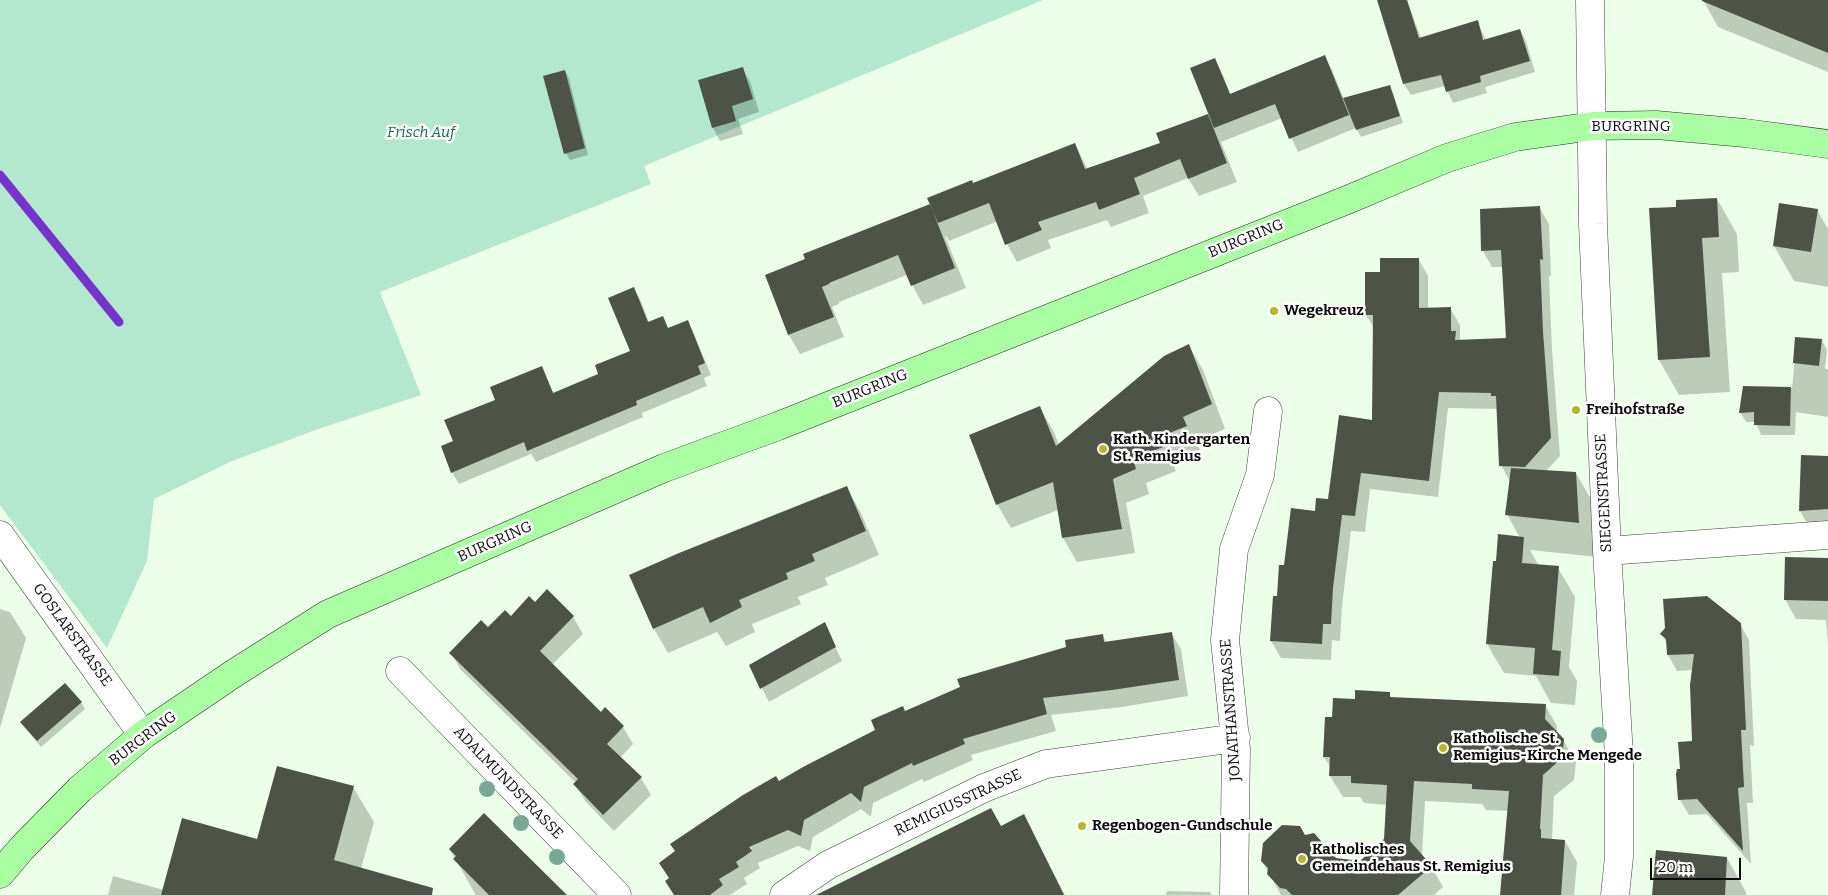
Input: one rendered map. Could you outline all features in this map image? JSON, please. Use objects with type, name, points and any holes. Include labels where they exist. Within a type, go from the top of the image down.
[{"type":"main road","name":"BURGRING","points":[[0,874],[22,848],[80,789],[143,736],[236,672],[328,614],[664,468],[778,426],[1347,200],[1447,158],[1515,137],[1593,126],[1656,125],[1744,132],[1828,144]]},
{"type":"street","name":"SIEGENSTRASSE","points":[[1590,0],[1593,224],[1606,551],[1619,756],[1620,857],[1615,895]]},
{"type":"street","name":"JONATHANSTRASSE","points":[[1234,895],[1236,738],[1225,640],[1234,549],[1260,475],[1268,411]]},
{"type":"street","name":"GOSLARSTRASSE","points":[[0,535],[143,736]]},
{"type":"street","points":[[1606,551],[1828,535]]},
{"type":"street","name":"ADALMUNDSTRASSE","points":[[400,671],[617,895]]},
{"type":"street","name":"REMIGIUSSTRASSE","points":[[784,895],[828,865],[984,788],[1046,764],[1236,738]]},
{"type":"green space","name":"Frisch Auf","points":[[0,0],[1043,0],[644,166],[651,184],[380,292],[421,395],[321,428],[232,461],[154,499],[147,561],[107,648],[0,505]]},
{"type":"building","points":[[1377,0],[1407,0],[1419,38],[1478,20],[1483,40],[1520,29],[1530,61],[1480,76],[1481,82],[1446,92],[1441,75],[1403,84]]},
{"type":"building","points":[[1702,0],[1828,0],[1828,53],[1702,1]]},
{"type":"building","points":[[1325,55],[1349,115],[1289,139],[1275,104],[1214,128],[1190,68],[1215,58],[1230,94]]},
{"type":"building","points":[[743,67],[753,99],[732,106],[736,121],[712,128],[698,80]]},
{"type":"building","points":[[565,70],[585,148],[564,154],[543,76]]},
{"type":"building","points":[[1390,85],[1400,116],[1356,130],[1343,98]]},
{"type":"building","points":[[1208,114],[1227,163],[1188,179],[1180,159],[1134,178],[1140,194],[1099,210],[1096,202],[1038,222],[1042,230],[1005,245],[989,203],[938,223],[927,198],[972,180],[973,183],[1075,143],[1085,169],[1160,143],[1156,133]]},
{"type":"building","points":[[1717,198],[1719,237],[1702,238],[1710,357],[1658,360],[1649,208],[1676,207],[1676,200]]},
{"type":"building","points":[[1779,203],[1818,209],[1811,252],[1773,246]]},
{"type":"building","points":[[930,204],[955,268],[911,286],[898,255],[822,287],[834,317],[788,335],[765,275],[805,259],[803,254]]},
{"type":"building","points":[[1540,206],[1543,260],[1540,259],[1543,332],[1551,438],[1525,467],[1499,466],[1496,396],[1491,396],[1491,393],[1439,392],[1429,481],[1361,473],[1355,516],[1342,515],[1333,588],[1331,624],[1323,624],[1322,644],[1270,641],[1273,596],[1277,596],[1279,565],[1284,565],[1291,508],[1315,511],[1316,498],[1328,499],[1339,415],[1372,420],[1373,315],[1365,315],[1365,272],[1380,272],[1380,258],[1419,258],[1419,308],[1451,307],[1451,331],[1456,331],[1455,340],[1506,338],[1501,250],[1481,251],[1480,209]]},
{"type":"building","points":[[634,287],[648,322],[663,316],[668,328],[688,320],[705,363],[698,366],[701,374],[636,401],[637,405],[527,451],[524,442],[451,473],[441,446],[453,441],[444,420],[495,400],[490,387],[542,366],[553,393],[598,374],[595,365],[630,351],[608,298]]},
{"type":"building","points":[[1795,337],[1822,339],[1819,366],[1793,363]]},
{"type":"building","points":[[1189,344],[1212,404],[1183,417],[1187,426],[1159,437],[1163,447],[1133,459],[1136,469],[1113,479],[1122,529],[1062,538],[1053,482],[996,505],[969,435],[1040,406],[1056,446],[1164,356]]},
{"type":"building","points":[[1743,386],[1791,387],[1790,426],[1754,425],[1754,412],[1739,413]]},
{"type":"building","points":[[1801,455],[1828,456],[1828,509],[1799,511]]},
{"type":"building","points":[[1511,468],[1576,472],[1579,523],[1505,515]]},
{"type":"building","points":[[847,486],[866,531],[812,554],[815,561],[786,573],[788,579],[739,600],[742,607],[710,623],[703,607],[653,629],[629,575]]},
{"type":"building","points":[[1498,534],[1524,537],[1522,563],[1559,566],[1552,650],[1561,651],[1559,676],[1533,674],[1535,648],[1486,644],[1493,561],[1496,561]]},
{"type":"building","points":[[1785,557],[1828,558],[1828,601],[1784,600]]},
{"type":"building","points":[[547,589],[574,616],[540,651],[601,712],[605,707],[624,726],[607,744],[642,777],[603,815],[573,784],[578,779],[449,653],[481,620],[488,627],[505,610],[511,616],[529,596],[535,602]]},
{"type":"building","points":[[1707,596],[1741,623],[1746,730],[1741,730],[1744,787],[1738,788],[1743,851],[1697,799],[1678,800],[1676,774],[1677,769],[1680,769],[1678,742],[1692,741],[1690,685],[1694,654],[1667,655],[1666,639],[1660,634],[1665,628],[1663,599]]},
{"type":"building","points":[[825,622],[836,647],[760,689],[749,665]]},
{"type":"building","points":[[1172,632],[1179,680],[1043,698],[1047,714],[963,739],[965,744],[913,766],[912,763],[864,787],[861,802],[851,793],[804,820],[801,836],[788,830],[749,847],[752,851],[736,862],[739,867],[719,879],[723,885],[710,895],[674,895],[665,881],[669,878],[659,863],[675,851],[670,844],[743,795],[776,776],[779,781],[875,730],[871,720],[903,706],[905,711],[960,687],[957,679],[1066,647],[1065,640],[1103,634],[1104,642]]},
{"type":"building","points":[[65,683],[82,702],[37,741],[20,722]]},
{"type":"building","points":[[1355,690],[1390,692],[1390,697],[1546,704],[1545,719],[1564,739],[1562,758],[1543,775],[1540,829],[1541,838],[1565,840],[1561,895],[1500,895],[1509,791],[1472,789],[1472,784],[1414,781],[1410,841],[1432,866],[1398,895],[1292,895],[1286,889],[1280,888],[1267,874],[1268,868],[1261,861],[1263,843],[1282,825],[1300,826],[1305,835],[1314,833],[1336,858],[1360,861],[1384,839],[1387,785],[1351,783],[1351,776],[1329,776],[1330,757],[1323,757],[1325,717],[1332,717],[1333,698],[1355,699]]},
{"type":"building","points":[[277,766],[354,786],[334,860],[433,888],[432,895],[161,895],[182,818],[257,839]]},
{"type":"building","points":[[991,808],[1001,826],[1024,814],[1064,895],[816,895]]},
{"type":"building","points":[[484,813],[567,895],[489,895],[453,859],[456,856],[449,849]]},
{"type":"building","points":[[1656,850],[1727,857],[1725,895],[1652,895]]},
{"type":"waterway","points":[[0,175],[119,322]]},
{"type":"place","name":"Wegekreuz","points":[[1274,311]]},
{"type":"place","name":"Freihofstraße","points":[[1576,410]]},
{"type":"place","name":"Kath. Kindergarten St. Remigius","points":[[1103,449]]},
{"type":"place","name":"Katholische St. Remigius-Kirche Mengede","points":[[1443,748]]},
{"type":"place","name":"Regenbogen-Gundschule","points":[[1082,826]]},
{"type":"place","name":"Katholisches Gemeindehaus St. Remigius","points":[[1302,859]]}]
